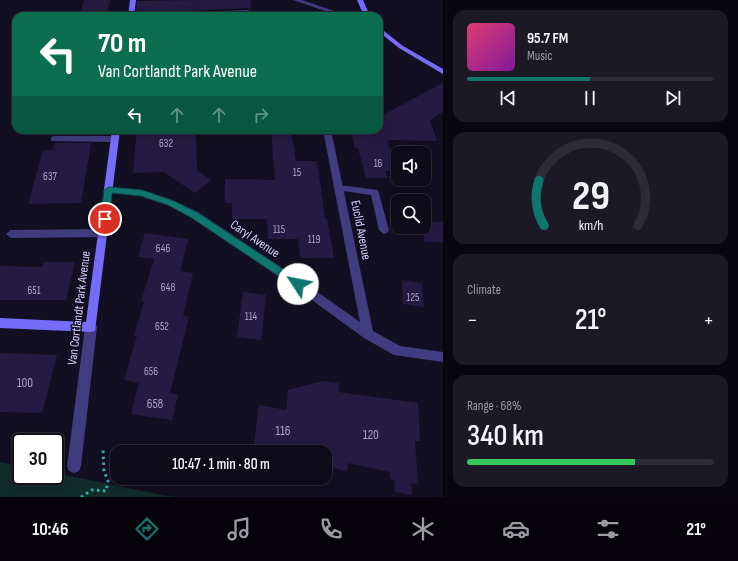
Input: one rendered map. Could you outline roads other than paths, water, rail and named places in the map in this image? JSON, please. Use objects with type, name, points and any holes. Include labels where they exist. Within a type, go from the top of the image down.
[{"type":"street","points":[[132,12],[133,0]]},
{"type":"street","points":[[296,0],[334,12]]},
{"type":"street","points":[[360,0],[366,12]]},
{"type":"street","points":[[383,32],[400,47],[443,72]]},
{"type":"street","name":"Euclid Avenue","points":[[328,134],[368,334]]},
{"type":"street","points":[[54,139],[116,135]]},
{"type":"street","name":"Van Cortlandt Park Avenue","points":[[74,466],[116,135]]},
{"type":"street","points":[[339,188],[375,192],[384,230]]},
{"type":"street","name":"Caryl Avenue","points":[[109,190],[142,193],[171,203],[195,215],[298,284],[368,334],[398,351],[443,357]]},
{"type":"street","points":[[11,234],[103,233]]},
{"type":"street","points":[[0,323],[91,327]]}]
